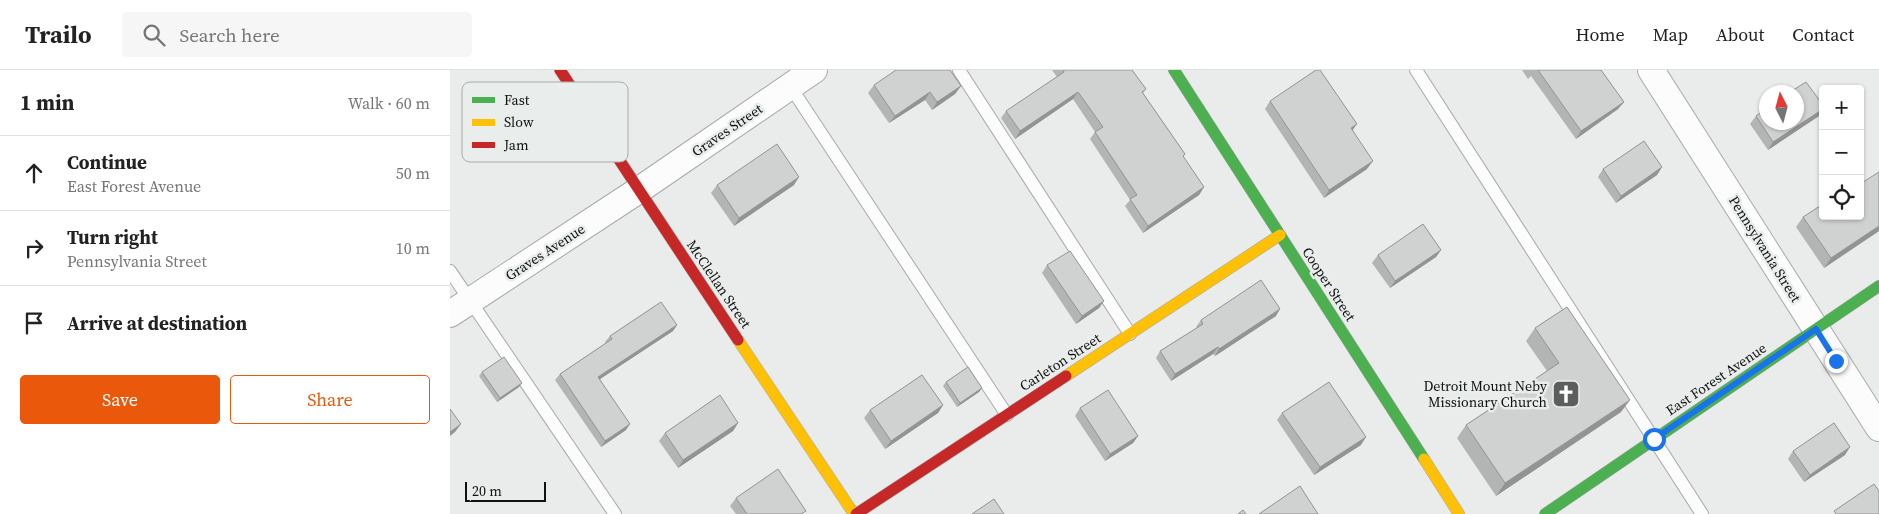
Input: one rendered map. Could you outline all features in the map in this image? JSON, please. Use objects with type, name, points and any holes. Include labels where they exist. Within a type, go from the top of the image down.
[{"type":"street","name":"McClellan Street","points":[[560,70],[568,82]]},
{"type":"street","name":"Graves Street","points":[[639,190],[814,70]]},
{"type":"street","name":"Cooper Street","points":[[1174,70],[1458,514]]},
{"type":"street","name":"Pennsylvania Street","points":[[1651,70],[1879,428]]},
{"type":"street","name":"McClellan Street","points":[[621,162],[855,514]]},
{"type":"street","name":"Graves Avenue","points":[[460,308],[639,190]]},
{"type":"street","name":"Carleton Street","points":[[855,514],[1280,235]]},
{"type":"street","name":"East Forest Avenue","points":[[1544,514],[1879,286]]},
{"type":"lane","points":[[959,70],[1130,334]]},
{"type":"lane","points":[[1416,70],[1702,514]]},
{"type":"lane","points":[[790,86],[1007,414]]},
{"type":"lane","points":[[450,271],[460,308],[615,514]]},
{"type":"building","points":[[896,70],[950,70],[961,86],[937,102],[930,92],[895,116],[874,85]]},
{"type":"building","points":[[1063,70],[1132,70],[1146,89],[1142,92],[1185,154],[1183,156],[1204,187],[1148,226],[1130,199],[1137,195],[1095,132],[1103,127],[1078,92],[1020,131],[1006,111],[1064,72]]},
{"type":"building","points":[[1316,70],[1320,70],[1357,124],[1351,128],[1373,161],[1329,190],[1270,101]]},
{"type":"building","points":[[1538,70],[1601,70],[1624,102],[1581,131]]},
{"type":"building","points":[[1806,82],[1819,100],[1819,112],[1804,122],[1804,85],[1801,85]]},
{"type":"building","points":[[1765,130],[1791,130],[1773,142]]},
{"type":"building","points":[[1644,141],[1662,167],[1621,196],[1603,169]]},
{"type":"building","points":[[777,144],[799,177],[739,218],[717,185]]},
{"type":"building","points":[[1879,172],[1879,226],[1831,258],[1803,217],[1819,207],[1819,220],[1864,220],[1864,181]]},
{"type":"building","points":[[1423,224],[1441,250],[1395,281],[1378,255]]},
{"type":"building","points":[[1070,251],[1104,301],[1082,316],[1047,265]]},
{"type":"building","points":[[1261,280],[1280,309],[1219,349],[1218,347],[1175,374],[1160,351],[1203,324],[1201,320]]},
{"type":"building","points":[[661,302],[677,325],[598,377],[630,424],[605,441],[560,374],[612,339],[610,336]]},
{"type":"building","name":"Detroit Mount Neby Missionary Church","points":[[1567,307],[1630,400],[1505,483],[1466,425],[1559,363],[1535,328]]},
{"type":"building","points":[[504,357],[522,383],[500,398],[482,372]]},
{"type":"building","points":[[968,367],[982,388],[960,403],[946,382]]},
{"type":"building","points":[[922,375],[943,405],[891,441],[870,410]]},
{"type":"building","points":[[1329,382],[1366,437],[1320,467],[1282,413]]},
{"type":"building","points":[[1108,390],[1138,436],[1110,454],[1080,408]]},
{"type":"building","points":[[720,395],[738,423],[683,460],[665,433]]},
{"type":"building","points":[[450,409],[461,424],[450,432]]},
{"type":"building","points":[[1834,423],[1850,447],[1810,475],[1793,451]]},
{"type":"building","points":[[778,469],[806,511],[801,514],[747,514],[736,498]]},
{"type":"building","points":[[1874,484],[1879,491],[1879,514],[1836,514],[1834,511]]},
{"type":"building","points":[[1300,486],[1318,514],[1259,514]]},
{"type":"building","points":[[994,499],[1004,514],[972,514]]},
{"type":"building","points":[[1243,510],[1246,514],[1238,514]]},
{"type":"traffic: fast","points":[[1174,70],[1424,459]]},
{"type":"traffic: fast","points":[[1545,514],[1879,286]]},
{"type":"traffic: slow","points":[[1066,376],[1280,235]]},
{"type":"traffic: slow","points":[[738,340],[854,514]]},
{"type":"traffic: slow","points":[[1424,459],[1459,514]]},
{"type":"traffic: jam","points":[[560,70],[568,82]]},
{"type":"traffic: jam","points":[[621,162],[738,340]]},
{"type":"traffic: jam","points":[[856,514],[1066,376]]},
{"type":"place","name":"Detroit Mount Neby Missionary Church","points":[[1566,394]]},
{"type":"route","points":[[1654,439],[1816,329],[1836,361]]}]
